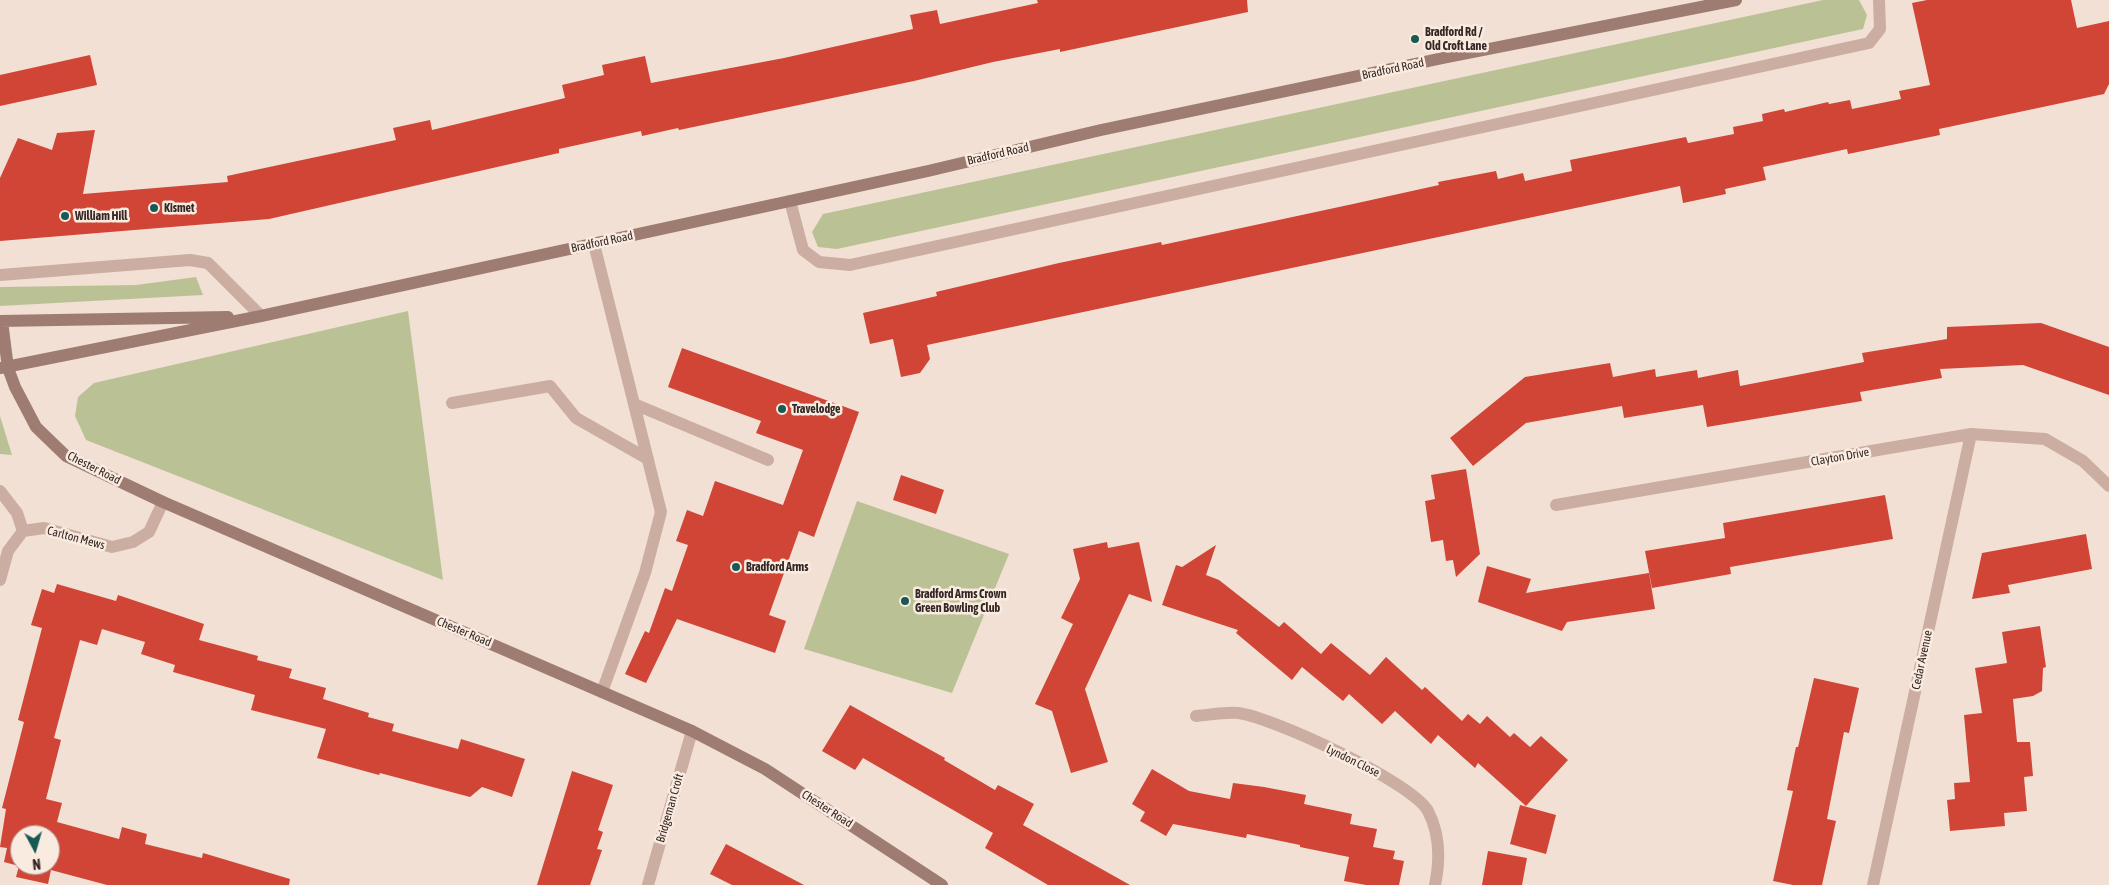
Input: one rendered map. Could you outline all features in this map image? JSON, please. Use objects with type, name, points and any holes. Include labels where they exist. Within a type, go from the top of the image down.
[{"type":"main road","name":"Bradford Road","points":[[261,316],[790,201],[1111,128],[1443,58],[1736,0]]},
{"type":"main road","name":"Chester Road","points":[[261,316],[1,321],[4,368],[36,427],[66,456],[163,502],[692,730],[765,769],[942,885]]},
{"type":"main road","points":[[4,368],[261,316]]},
{"type":"street","points":[[790,201],[803,250],[819,262],[850,265],[1869,43],[1880,29],[1879,0]]},
{"type":"street","points":[[594,244],[661,512],[645,573],[602,692]]},
{"type":"street","points":[[0,275],[190,260],[208,263],[261,316]]},
{"type":"street","points":[[452,403],[550,386],[576,418],[648,459]]},
{"type":"street","points":[[634,404],[768,460]]},
{"type":"street","name":"Clayton Drive","points":[[1556,505],[1971,434],[2045,439],[2083,461],[2109,486]]},
{"type":"street","name":"Cedar Avenue","points":[[1873,885],[1971,434]]},
{"type":"street","points":[[0,491],[17,513],[23,531],[8,551],[0,580]]},
{"type":"street","name":"Carlton Mews","points":[[23,531],[44,528],[112,547],[133,542],[149,532],[163,502]]},
{"type":"street","name":"Lyndon Close","points":[[1196,716],[1238,714],[1285,728],[1388,778],[1419,799],[1428,810],[1436,830],[1439,865],[1435,885]]},
{"type":"street","name":"Bridgeman Croft","points":[[648,885],[692,730]]},
{"type":"green space","points":[[1823,0],[1859,0],[1867,15],[1863,29],[837,249],[818,247],[812,232],[823,214]]},
{"type":"green space","points":[[196,277],[203,295],[0,306],[0,287],[136,285]]},
{"type":"green space","points":[[408,311],[443,580],[86,440],[75,416],[78,397],[94,383]]},
{"type":"green space","points":[[0,416],[12,455],[0,454]]},
{"type":"green space","name":"Bradford Arms Crown Green Bowling Club","points":[[857,501],[1009,554],[952,693],[804,649]]},
{"type":"building","points":[[1037,0],[1247,0],[1248,12],[1060,52],[1060,49],[993,62],[914,81],[679,130],[678,128],[642,136],[641,131],[559,149],[559,153],[269,219],[0,241],[0,178],[18,138],[52,150],[57,133],[95,130],[83,194],[228,182],[227,176],[396,140],[393,128],[430,120],[432,130],[565,98],[562,85],[604,75],[602,65],[645,56],[651,83],[784,58],[913,29],[910,15],[937,10],[940,24],[1038,3]]},
{"type":"building","points":[[1927,0],[2071,0],[2077,28],[2109,21],[2109,84],[2104,94],[1939,129],[1940,135],[1848,154],[1847,149],[1763,167],[1766,180],[1725,189],[1726,194],[1683,203],[1680,186],[927,345],[930,359],[920,373],[901,377],[893,339],[870,344],[863,313],[937,296],[936,292],[1059,263],[1161,242],[1162,245],[1353,204],[1439,185],[1438,182],[1496,171],[1498,179],[1523,173],[1525,181],[1572,171],[1570,160],[1686,137],[1688,143],[1734,134],[1733,127],[1763,121],[1762,114],[1784,109],[1785,112],[1828,102],[1829,104],[1850,100],[1852,109],[1901,99],[1899,91],[1930,85],[1912,3]]},
{"type":"building","points":[[90,55],[97,85],[0,106],[0,75]]},
{"type":"building","points":[[2041,323],[2109,347],[2109,395],[2023,365],[1940,369],[1942,378],[1860,392],[1862,401],[1707,427],[1703,405],[1624,418],[1622,406],[1526,423],[1473,466],[1450,438],[1525,377],[1610,363],[1613,377],[1655,369],[1656,377],[1697,370],[1698,378],[1738,370],[1740,386],[1864,362],[1862,353],[1947,339],[1947,327]]},
{"type":"building","points":[[682,348],[859,412],[814,537],[799,531],[769,615],[786,621],[775,653],[677,619],[646,683],[625,674],[645,631],[649,633],[665,588],[672,591],[688,545],[676,541],[687,510],[703,516],[715,481],[783,505],[803,450],[756,433],[761,421],[668,387]]},
{"type":"building","points":[[1466,469],[1480,554],[1456,577],[1453,560],[1446,561],[1443,540],[1431,542],[1425,501],[1435,499],[1431,475]]},
{"type":"building","points":[[901,475],[944,490],[936,514],[893,500]]},
{"type":"building","points":[[1885,495],[1893,539],[1730,567],[1731,574],[1652,588],[1645,551],[1725,538],[1723,523]]},
{"type":"building","points":[[2086,534],[2092,569],[2008,585],[2010,593],[1972,599],[1982,553]]},
{"type":"building","points":[[1107,542],[1108,548],[1139,542],[1152,602],[1129,594],[1085,689],[1108,762],[1071,773],[1052,711],[1035,704],[1073,624],[1061,618],[1080,579],[1073,549]]},
{"type":"building","points":[[1216,545],[1206,575],[1219,580],[1279,627],[1284,622],[1321,654],[1331,643],[1370,675],[1386,657],[1422,690],[1425,687],[1462,721],[1468,714],[1480,724],[1487,716],[1510,737],[1514,733],[1530,747],[1541,736],[1568,760],[1526,806],[1478,763],[1475,768],[1438,735],[1431,744],[1395,711],[1382,724],[1349,694],[1343,701],[1302,667],[1292,680],[1236,633],[1238,630],[1162,605],[1176,565],[1182,567]]},
{"type":"building","points":[[1487,566],[1531,579],[1526,593],[1649,573],[1655,609],[1567,622],[1562,631],[1478,602]]},
{"type":"building","points":[[57,584],[116,601],[118,595],[204,624],[199,640],[258,656],[257,660],[292,669],[289,678],[326,688],[323,699],[369,713],[368,717],[394,724],[392,731],[458,749],[461,739],[525,759],[512,797],[482,787],[470,797],[317,758],[326,729],[251,710],[255,695],[173,672],[175,665],[141,654],[145,642],[102,629],[97,645],[80,640],[54,738],[61,740],[46,799],[62,803],[57,822],[119,839],[122,827],[147,834],[145,844],[202,858],[203,853],[290,879],[289,885],[107,885],[60,872],[60,825],[10,825],[10,864],[4,862],[7,848],[0,847],[6,809],[2,808],[24,722],[18,720],[42,628],[31,625],[42,589],[54,593]]},
{"type":"building","points":[[2040,626],[2046,667],[2043,668],[2042,691],[2033,696],[2013,699],[2017,742],[2030,742],[2033,776],[2024,777],[2027,811],[2004,813],[2005,826],[1950,831],[1947,800],[1955,799],[1954,783],[1970,782],[1964,715],[1982,713],[1975,668],[2007,663],[2002,632]]},
{"type":"building","points":[[1814,678],[1859,688],[1849,733],[1844,732],[1827,819],[1836,821],[1822,885],[1793,885],[1773,881],[1793,791],[1787,790]]},
{"type":"building","points":[[850,705],[945,758],[944,760],[995,790],[998,785],[1034,804],[1023,825],[1130,885],[1048,885],[985,848],[993,833],[863,758],[855,770],[822,751]]},
{"type":"building","points":[[1152,769],[1189,791],[1230,799],[1233,783],[1264,787],[1306,795],[1304,804],[1352,814],[1350,824],[1377,829],[1373,847],[1395,851],[1393,859],[1404,861],[1399,885],[1366,885],[1344,881],[1349,857],[1300,847],[1300,845],[1247,834],[1246,838],[1173,824],[1166,836],[1140,821],[1145,812],[1132,804]]},
{"type":"building","points":[[572,771],[613,785],[598,830],[603,832],[597,849],[602,850],[590,885],[537,885]]},
{"type":"building","points":[[1520,805],[1556,815],[1546,854],[1510,844]]},
{"type":"building","points":[[726,844],[804,885],[732,885],[710,874]]},
{"type":"building","points":[[1488,851],[1527,858],[1522,885],[1482,885]]},
{"type":"building","points":[[17,875],[50,875],[48,884],[16,877]]},
{"type":"place","name":"Bradford Rd / Old Croft Lane","points":[[1415,39]]},
{"type":"place","name":"Kismet","points":[[154,208]]},
{"type":"place","name":"William Hill","points":[[65,216]]},
{"type":"place","name":"Travelodge","points":[[782,409]]},
{"type":"place","name":"Bradford Arms","points":[[736,567]]},
{"type":"place","name":"Bradford Arms Crown Green Bowling Club","points":[[905,601]]}]
